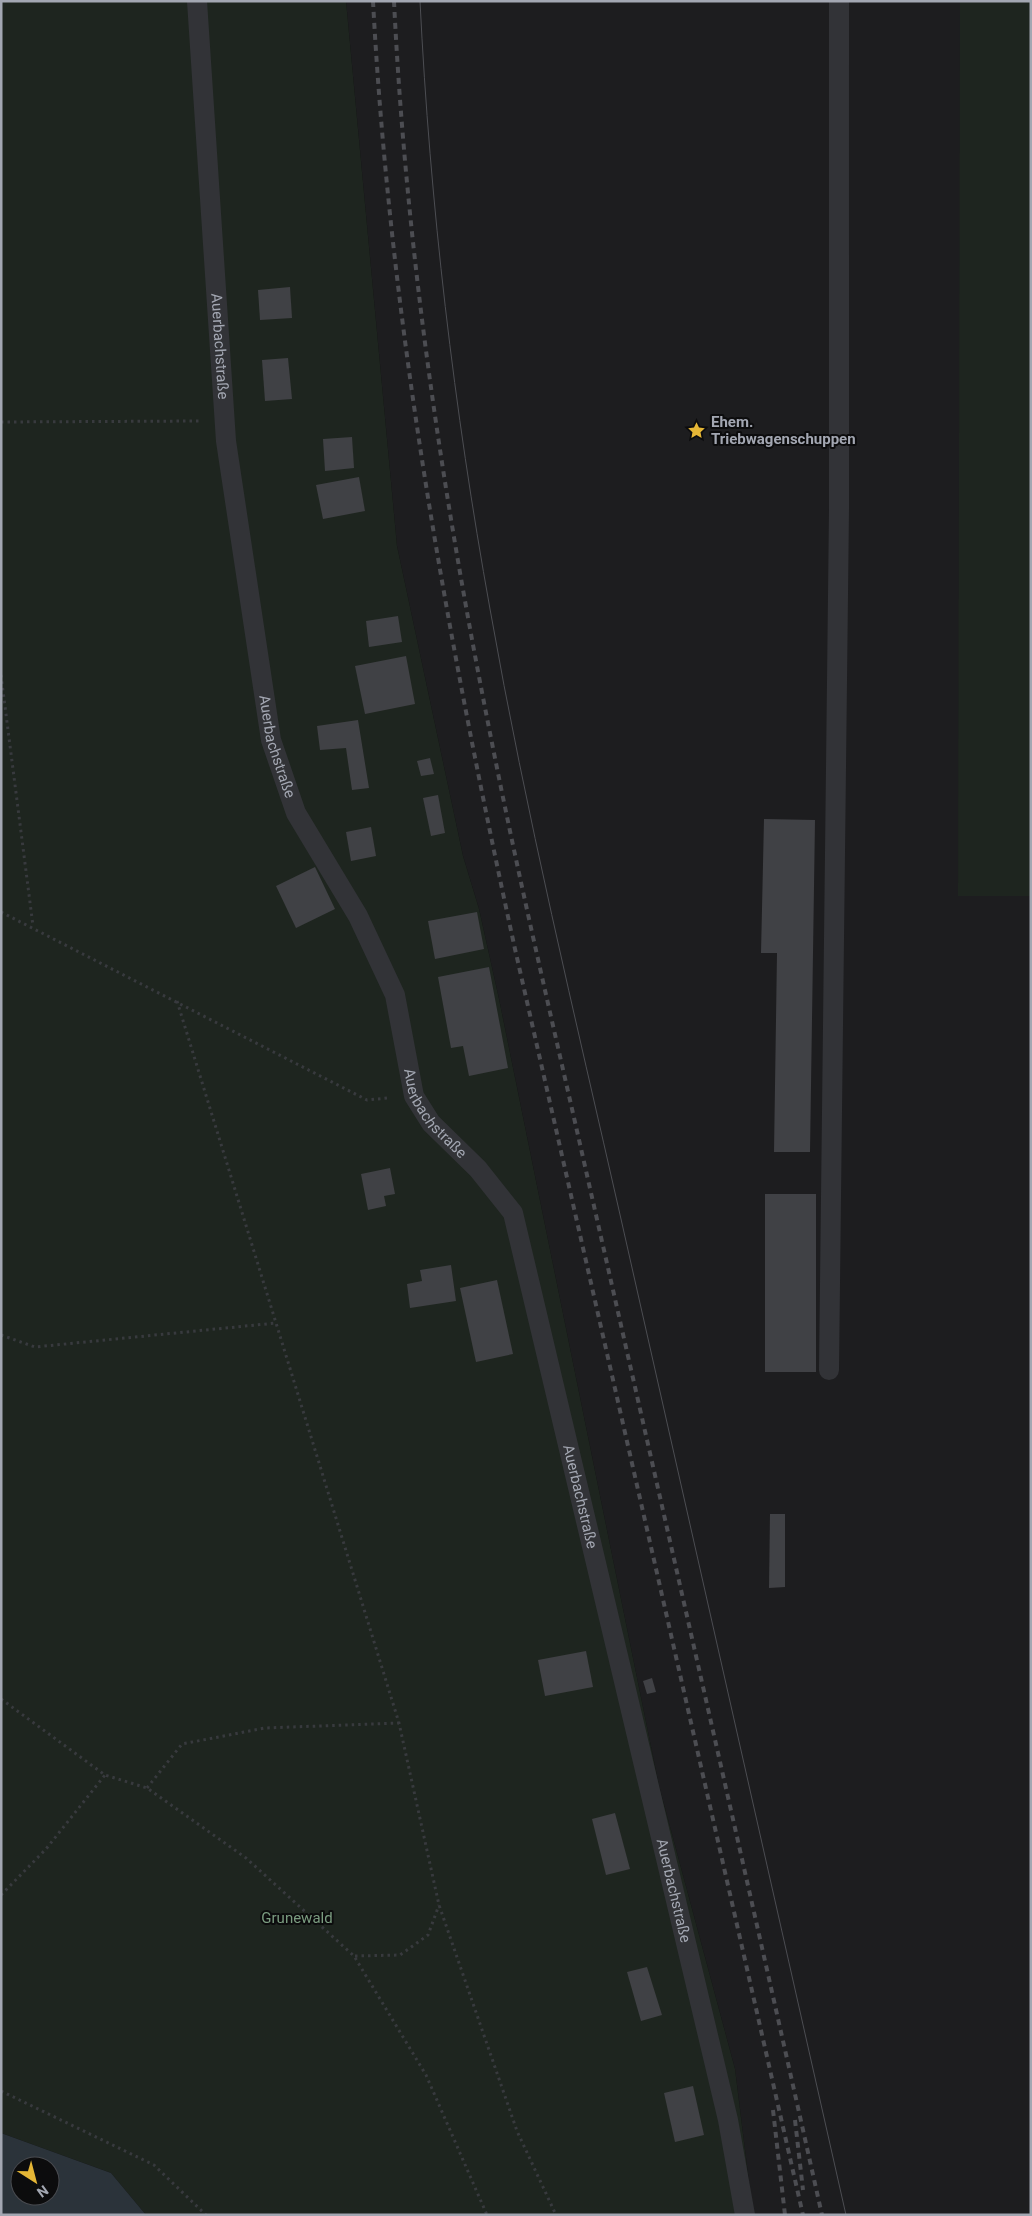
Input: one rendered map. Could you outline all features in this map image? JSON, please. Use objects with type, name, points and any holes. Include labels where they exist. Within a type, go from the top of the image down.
[{"type":"lane","name":"Auerbachstraße","points":[[197,1],[224,421],[271,740],[296,813],[358,916],[395,995],[414,1096],[431,1123],[478,1168],[513,1213],[728,2120],[745,2215]]},
{"type":"lane","points":[[829,1370],[839,509],[839,1]]},
{"type":"path","points":[[1,422],[224,421]]},
{"type":"path","points":[[1,675],[34,927]]},
{"type":"path","points":[[1,912],[34,927],[367,1100],[414,1096]]},
{"type":"path","points":[[177,1001],[399,1722],[439,1905],[517,2131],[556,2215]]},
{"type":"path","points":[[1,1335],[35,1347],[276,1323]]},
{"type":"path","points":[[1,1699],[105,1775],[147,1788],[246,1858],[354,1956],[426,2074],[487,2215]]},
{"type":"path","points":[[147,1788],[182,1744],[265,1728],[399,1722]]},
{"type":"path","points":[[1,1895],[46,1849],[105,1775]]},
{"type":"path","points":[[354,1956],[400,1955],[428,1935],[439,1905]]},
{"type":"path","points":[[1,2091],[154,2165],[206,2215]]},
{"type":"shaded area","points":[[346,1],[1031,1],[1031,2215],[753,2215],[735,2069],[659,1786],[499,999],[479,909],[463,856],[397,546]]},
{"type":"shaded area","points":[[1,2133],[111,2173],[146,2215],[1,2215]]},
{"type":"green space","name":"Grunewald","points":[[1,1],[346,1],[397,546],[463,856],[479,909],[499,999],[659,1786],[735,2069],[753,2215],[146,2215],[111,2173],[1,2133]]},
{"type":"green space","points":[[960,1],[1031,1],[1031,896],[958,896]]},
{"type":"building","points":[[290,287],[292,318],[260,320],[258,290]]},
{"type":"building","points":[[288,358],[292,399],[265,401],[262,360]]},
{"type":"building","points":[[352,437],[354,468],[325,471],[323,439]]},
{"type":"building","points":[[359,477],[365,511],[323,519],[316,485]]},
{"type":"building","points":[[398,616],[402,642],[369,647],[366,621]]},
{"type":"building","points":[[406,656],[415,704],[365,714],[355,666]]},
{"type":"building","points":[[358,720],[369,788],[352,790],[346,748],[320,750],[317,726]]},
{"type":"building","points":[[430,758],[434,774],[421,776],[417,761]]},
{"type":"building","points":[[438,795],[445,833],[431,836],[423,798]]},
{"type":"building","points":[[764,819],[815,820],[810,1152],[774,1152],[777,953],[761,953]]},
{"type":"building","points":[[371,827],[376,856],[351,861],[346,832]]},
{"type":"building","points":[[315,867],[335,909],[296,928],[276,886]]},
{"type":"building","points":[[477,912],[484,949],[435,959],[428,921]]},
{"type":"building","points":[[489,967],[508,1068],[469,1076],[463,1046],[451,1048],[438,977]]},
{"type":"building","points":[[390,1168],[395,1194],[384,1196],[386,1206],[368,1210],[361,1174]]},
{"type":"building","points":[[765,1194],[816,1194],[816,1372],[765,1372]]},
{"type":"building","points":[[451,1265],[456,1301],[410,1308],[407,1284],[422,1281],[420,1270]]},
{"type":"building","points":[[497,1280],[513,1354],[476,1362],[460,1288]]},
{"type":"building","points":[[770,1514],[785,1514],[785,1587],[769,1588]]},
{"type":"building","points":[[586,1651],[593,1687],[545,1696],[538,1660]]},
{"type":"building","points":[[652,1678],[656,1692],[647,1694],[643,1681]]},
{"type":"building","points":[[615,1813],[630,1869],[606,1875],[592,1819]]},
{"type":"building","points":[[647,1967],[662,2015],[641,2021],[627,1972]]},
{"type":"building","points":[[693,2086],[704,2135],[675,2142],[664,2093]]},
{"type":"tram line","points":[[420,1],[430,154],[445,306],[465,458],[504,686],[552,915],[846,2215]]},
{"type":"railway","points":[[373,1],[381,121],[407,359],[425,478],[467,714],[515,949],[803,2215]]},
{"type":"railway","points":[[394,1],[407,188],[417,281],[443,467],[474,651],[502,794],[536,948],[822,2215]]},
{"type":"railway","points":[[773,2110],[785,2215]]},
{"type":"railway","points":[[795,2120],[803,2190]]},
{"type":"place","name":"Ehem. Triebwagenschuppen","points":[[697,431]]}]
